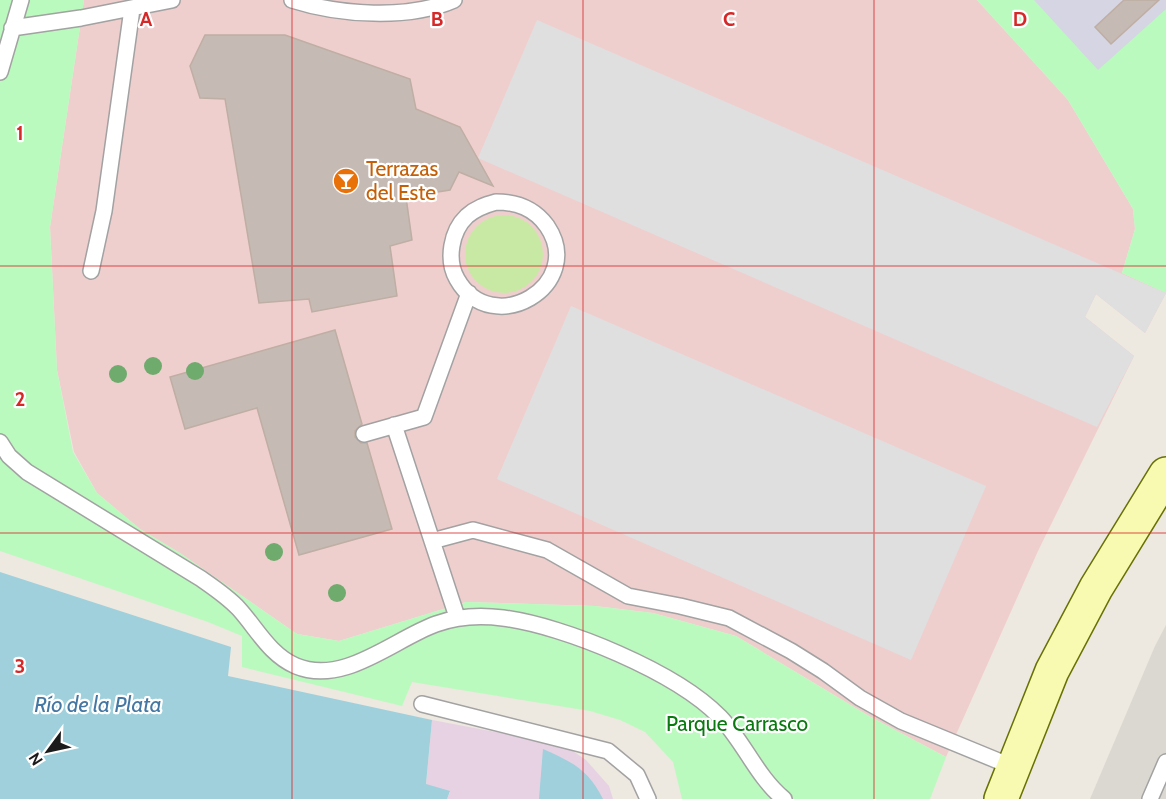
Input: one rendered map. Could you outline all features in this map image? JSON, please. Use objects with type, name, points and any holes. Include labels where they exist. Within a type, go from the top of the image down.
[{"type":"main road","points":[[1001,799],[1052,671],[1096,588],[1166,474]]},
{"type":"lane","points":[[0,72],[21,0]]},
{"type":"lane","points":[[12,28],[132,9],[172,0]]},
{"type":"lane","points":[[292,0],[343,11],[383,14],[420,9],[454,0]]},
{"type":"lane","points":[[91,271],[104,211],[132,9]]},
{"type":"lane","points":[[496,202],[512,202],[528,208],[541,218],[558,248],[555,265],[548,282],[536,295],[520,304],[502,307],[484,303],[469,293],[457,279],[452,262],[452,245],[457,229],[467,216],[480,207],[496,202]]},
{"type":"lane","points":[[364,434],[424,417],[469,293]]},
{"type":"lane","points":[[394,425],[457,617]]},
{"type":"lane","points":[[0,442],[9,456],[27,472],[200,578],[238,607],[262,639],[279,655],[297,666],[316,670],[345,667],[435,624],[457,617],[504,618],[541,625],[621,655],[669,679],[696,696],[721,717],[764,778],[784,799]]},
{"type":"lane","points":[[432,541],[473,530],[547,550],[628,596],[729,618],[791,651],[860,698],[901,721],[1013,766]]},
{"type":"lane","points":[[422,704],[608,751],[637,775],[648,799]]},
{"type":"lane","points":[[1150,799],[1166,762]]},
{"type":"shaded area","points":[[84,0],[977,0],[1068,100],[1133,209],[1135,229],[1122,273],[1166,293],[1145,333],[1096,294],[1085,317],[1134,356],[1038,551],[946,757],[869,716],[736,636],[653,613],[595,606],[466,602],[339,641],[297,634],[180,553],[140,529],[97,493],[74,452],[57,370],[50,227]]},
{"type":"shaded area","points":[[1034,0],[1166,0],[1166,9],[1098,70]]},
{"type":"shaded area","points":[[537,20],[1166,293],[1145,333],[1096,294],[1085,317],[1134,356],[1097,427],[478,158]]},
{"type":"shaded area","points":[[571,306],[986,486],[911,660],[497,479]]},
{"type":"shaded area","points":[[1166,625],[1166,799],[1090,799],[1155,646]]},
{"type":"shaded area","points":[[432,720],[564,745],[586,760],[609,786],[613,799],[447,799],[450,792],[426,785]]},
{"type":"green space","name":"Parque Carrasco","points":[[0,0],[84,0],[50,227],[57,370],[73,452],[97,493],[140,529],[180,553],[297,634],[339,641],[466,602],[595,606],[653,613],[736,636],[869,716],[946,757],[930,799],[682,799],[673,762],[645,732],[620,720],[590,711],[412,682],[402,706],[242,667],[242,636],[208,622],[0,551]]},
{"type":"green space","points":[[977,0],[1166,0],[1166,293],[1122,273],[1135,229],[1133,209],[1068,100]]},
{"type":"green space","points":[[504,215],[519,218],[536,232],[543,254],[540,269],[526,286],[504,293],[489,290],[472,276],[465,254],[468,239],[482,222]]},
{"type":"water","name":"Río de la Plata","points":[[0,572],[231,647],[228,676],[432,720],[426,784],[450,791],[447,799],[0,799]]},
{"type":"water","points":[[543,749],[585,773],[603,799],[539,799]]},
{"type":"building","points":[[1124,0],[1159,0],[1111,44],[1095,27]]},
{"type":"building","name":"Terrazas del Este","points":[[205,35],[285,35],[410,79],[416,109],[460,127],[493,186],[459,172],[450,190],[406,197],[412,240],[390,246],[397,296],[312,312],[309,299],[259,303],[225,99],[200,98],[190,66]]},
{"type":"building","points":[[335,330],[362,424],[355,431],[355,437],[361,443],[367,443],[392,529],[299,555],[257,408],[185,429],[170,377]]},
{"type":"place","name":"Terrazas del Este","points":[[346,181]]}]
